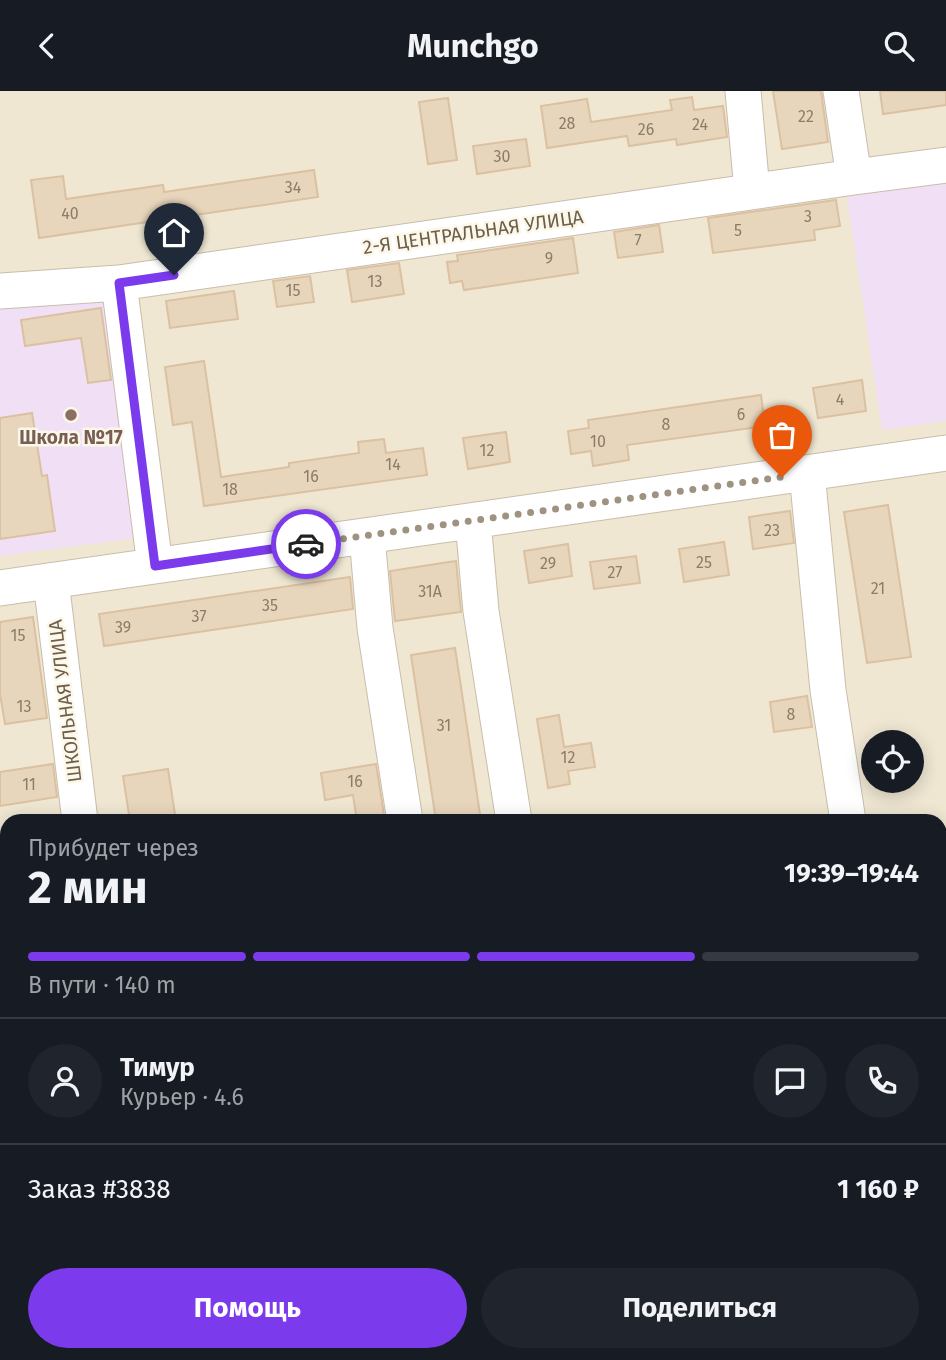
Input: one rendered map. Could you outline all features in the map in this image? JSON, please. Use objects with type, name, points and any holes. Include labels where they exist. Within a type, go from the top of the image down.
[{"type":"street","points":[[743,91],[752,191]]},
{"type":"street","points":[[842,91],[854,177]]},
{"type":"street","name":"2-Я ЦЕНТРАЛЬНАЯ УЛИЦА","points":[[0,291],[119,283],[946,165]]},
{"type":"street","points":[[119,283],[155,566]]},
{"type":"street","points":[[0,588],[946,453]]},
{"type":"street","points":[[807,473],[828,690],[847,814]]},
{"type":"street","points":[[473,520],[481,611],[513,814]]},
{"type":"street","points":[[367,536],[375,628],[404,814]]},
{"type":"street","name":"ШКОЛЬНАЯ УЛИЦА","points":[[51,581],[79,814]]},
{"type":"shaded area","points":[[0,91],[946,91],[946,814],[0,814]]},
{"type":"shaded area","points":[[946,161],[946,421],[882,430],[844,176]]},
{"type":"shaded area","name":"Школа №17","points":[[123,279],[158,535],[0,556],[0,296]]},
{"type":"building","points":[[773,91],[821,91],[828,142],[782,149]]},
{"type":"building","points":[[880,91],[946,91],[946,105],[883,114]]},
{"type":"building","points":[[692,97],[694,110],[723,106],[727,137],[677,145],[676,139],[629,146],[627,136],[547,148],[541,106],[587,99],[591,122],[672,110],[670,100]]},
{"type":"building","points":[[448,98],[457,160],[428,164],[419,102]]},
{"type":"building","points":[[526,139],[530,166],[477,174],[473,146]]},
{"type":"building","points":[[314,170],[318,197],[39,238],[31,180],[63,176],[66,199],[163,185],[164,192]]},
{"type":"building","points":[[836,200],[840,226],[814,230],[815,240],[713,253],[708,218]]},
{"type":"building","points":[[659,225],[663,252],[618,258],[614,232]]},
{"type":"building","points":[[573,238],[578,273],[464,290],[462,281],[450,283],[447,262],[458,261],[457,255]]},
{"type":"building","points":[[399,263],[404,294],[352,302],[347,270]]},
{"type":"building","points":[[310,276],[314,302],[277,307],[273,281]]},
{"type":"building","points":[[234,291],[238,319],[170,328],[166,301]]},
{"type":"building","points":[[101,308],[111,380],[88,383],[81,338],[25,346],[21,320]]},
{"type":"building","points":[[204,361],[221,477],[289,467],[289,463],[359,453],[358,442],[384,439],[386,453],[423,448],[427,475],[204,506],[192,422],[173,425],[165,367]]},
{"type":"building","points":[[862,380],[866,411],[818,418],[813,388]]},
{"type":"building","points":[[761,395],[765,426],[627,445],[629,460],[593,466],[591,451],[571,454],[568,431],[589,428],[588,420]]},
{"type":"building","points":[[32,413],[42,476],[47,475],[55,531],[0,539],[0,418]]},
{"type":"building","points":[[506,432],[510,462],[468,469],[463,438]]},
{"type":"building","points":[[888,505],[911,657],[867,663],[844,512]]},
{"type":"building","points":[[790,511],[794,543],[753,549],[749,517]]},
{"type":"building","points":[[724,542],[729,575],[684,582],[679,549]]},
{"type":"building","points":[[568,544],[572,576],[529,583],[524,551]]},
{"type":"building","points":[[636,556],[640,583],[594,589],[590,562]]},
{"type":"building","points":[[456,561],[461,612],[395,621],[390,571]]},
{"type":"building","points":[[350,577],[353,609],[104,646],[99,614]]},
{"type":"building","points":[[33,617],[47,718],[5,724],[0,694],[0,622]]},
{"type":"building","points":[[455,648],[480,814],[435,814],[411,655]]},
{"type":"building","points":[[807,696],[812,727],[774,732],[770,702]]},
{"type":"building","points":[[559,715],[564,747],[591,743],[595,767],[568,771],[570,784],[548,788],[537,719]]},
{"type":"building","points":[[53,764],[57,797],[0,806],[0,772]]},
{"type":"building","points":[[376,764],[384,814],[356,814],[353,795],[325,800],[321,773]]},
{"type":"building","points":[[168,769],[175,814],[129,814],[123,776]]},
{"type":"way so far","points":[[306,544],[782,477]]},
{"type":"place","name":"Школа №17","points":[[71,415]]},
{"type":"route","points":[[174,275],[119,283],[155,566],[306,544]]}]
